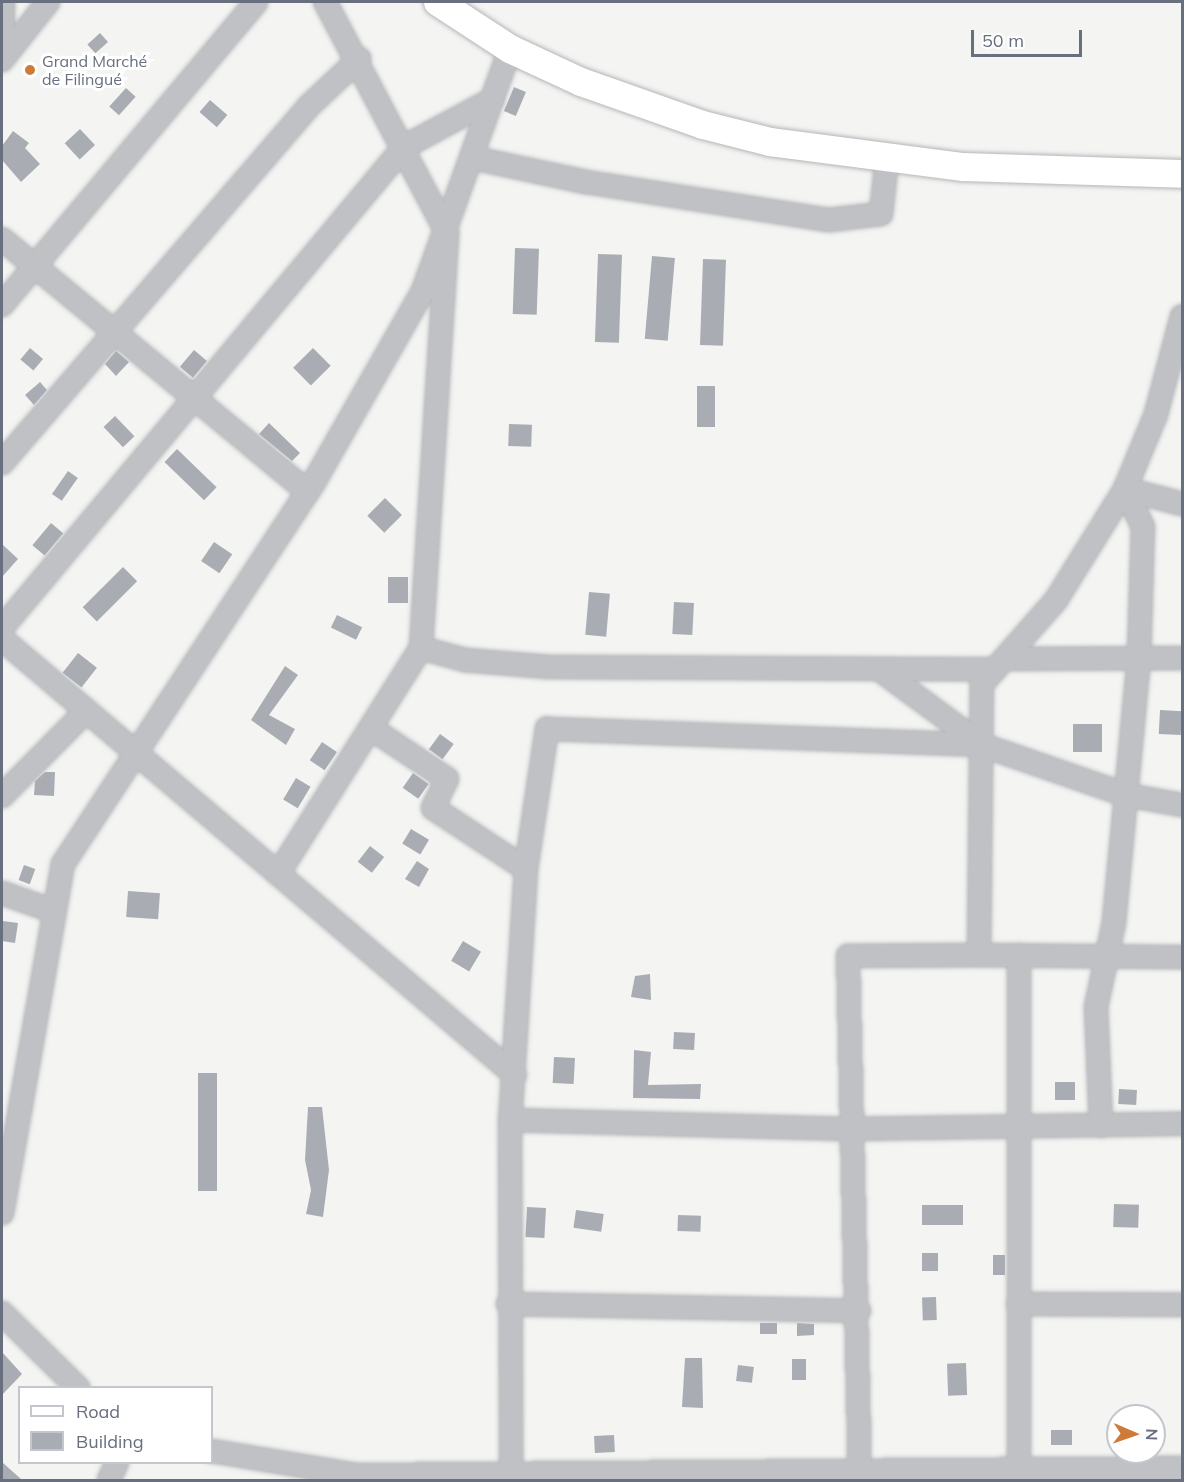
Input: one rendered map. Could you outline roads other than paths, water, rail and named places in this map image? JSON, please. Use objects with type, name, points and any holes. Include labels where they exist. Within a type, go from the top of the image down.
[{"type":"main road","points":[[438,2],[510,49],[630,102],[703,125],[887,159],[1182,174]]},
{"type":"street","points":[[2,59],[3,2]]},
{"type":"street","points":[[2,59],[48,2]]},
{"type":"street","points":[[2,305],[256,2]]},
{"type":"street","points":[[278,874],[372,729],[420,648],[447,232],[360,59],[325,2]]},
{"type":"street","points":[[2,1213],[10,1105],[63,864],[134,751],[308,492],[423,291],[447,232],[510,49]]},
{"type":"street","points":[[2,463],[309,106],[360,59]]},
{"type":"street","points":[[2,628],[197,399],[404,147],[493,99]]},
{"type":"street","points":[[473,158],[586,182],[829,220],[881,214],[887,159]]},
{"type":"street","points":[[2,239],[32,268],[115,330],[308,492]]},
{"type":"street","points":[[979,956],[982,684],[1056,600],[1125,489],[1156,414],[1182,316]]},
{"type":"street","points":[[1125,489],[1182,504]]},
{"type":"street","points":[[1101,1126],[1096,1007],[1107,955],[1126,795],[1139,657],[1143,527],[1125,489]]},
{"type":"street","points":[[2,639],[515,1075]]},
{"type":"street","points":[[420,648],[465,660],[549,667],[880,670],[1139,657],[1182,658]]},
{"type":"street","points":[[880,670],[982,746]]},
{"type":"street","points":[[2,796],[86,711]]},
{"type":"street","points":[[372,729],[447,779],[433,808],[526,869]]},
{"type":"street","points":[[511,1477],[508,1304],[510,1120],[515,1075],[526,869],[547,729],[982,746],[1126,795],[1182,805]]},
{"type":"street","points":[[2,893],[53,911]]},
{"type":"street","points":[[1019,955],[1019,1470]]},
{"type":"street","points":[[860,1476],[859,1311],[850,1129],[848,956],[1182,957]]},
{"type":"street","points":[[510,1120],[850,1129],[1182,1124]]},
{"type":"street","points":[[508,1304],[859,1311]]},
{"type":"street","points":[[1018,1304],[1182,1305]]},
{"type":"street","points":[[2,1313],[76,1386]]},
{"type":"street","points":[[213,1451],[355,1478],[860,1476],[1019,1470],[1182,1468]]},
{"type":"street","points":[[109,1480],[116,1464]]},
{"type":"place","name":"Grand Marché de Filingué","points":[[30,70]]}]
